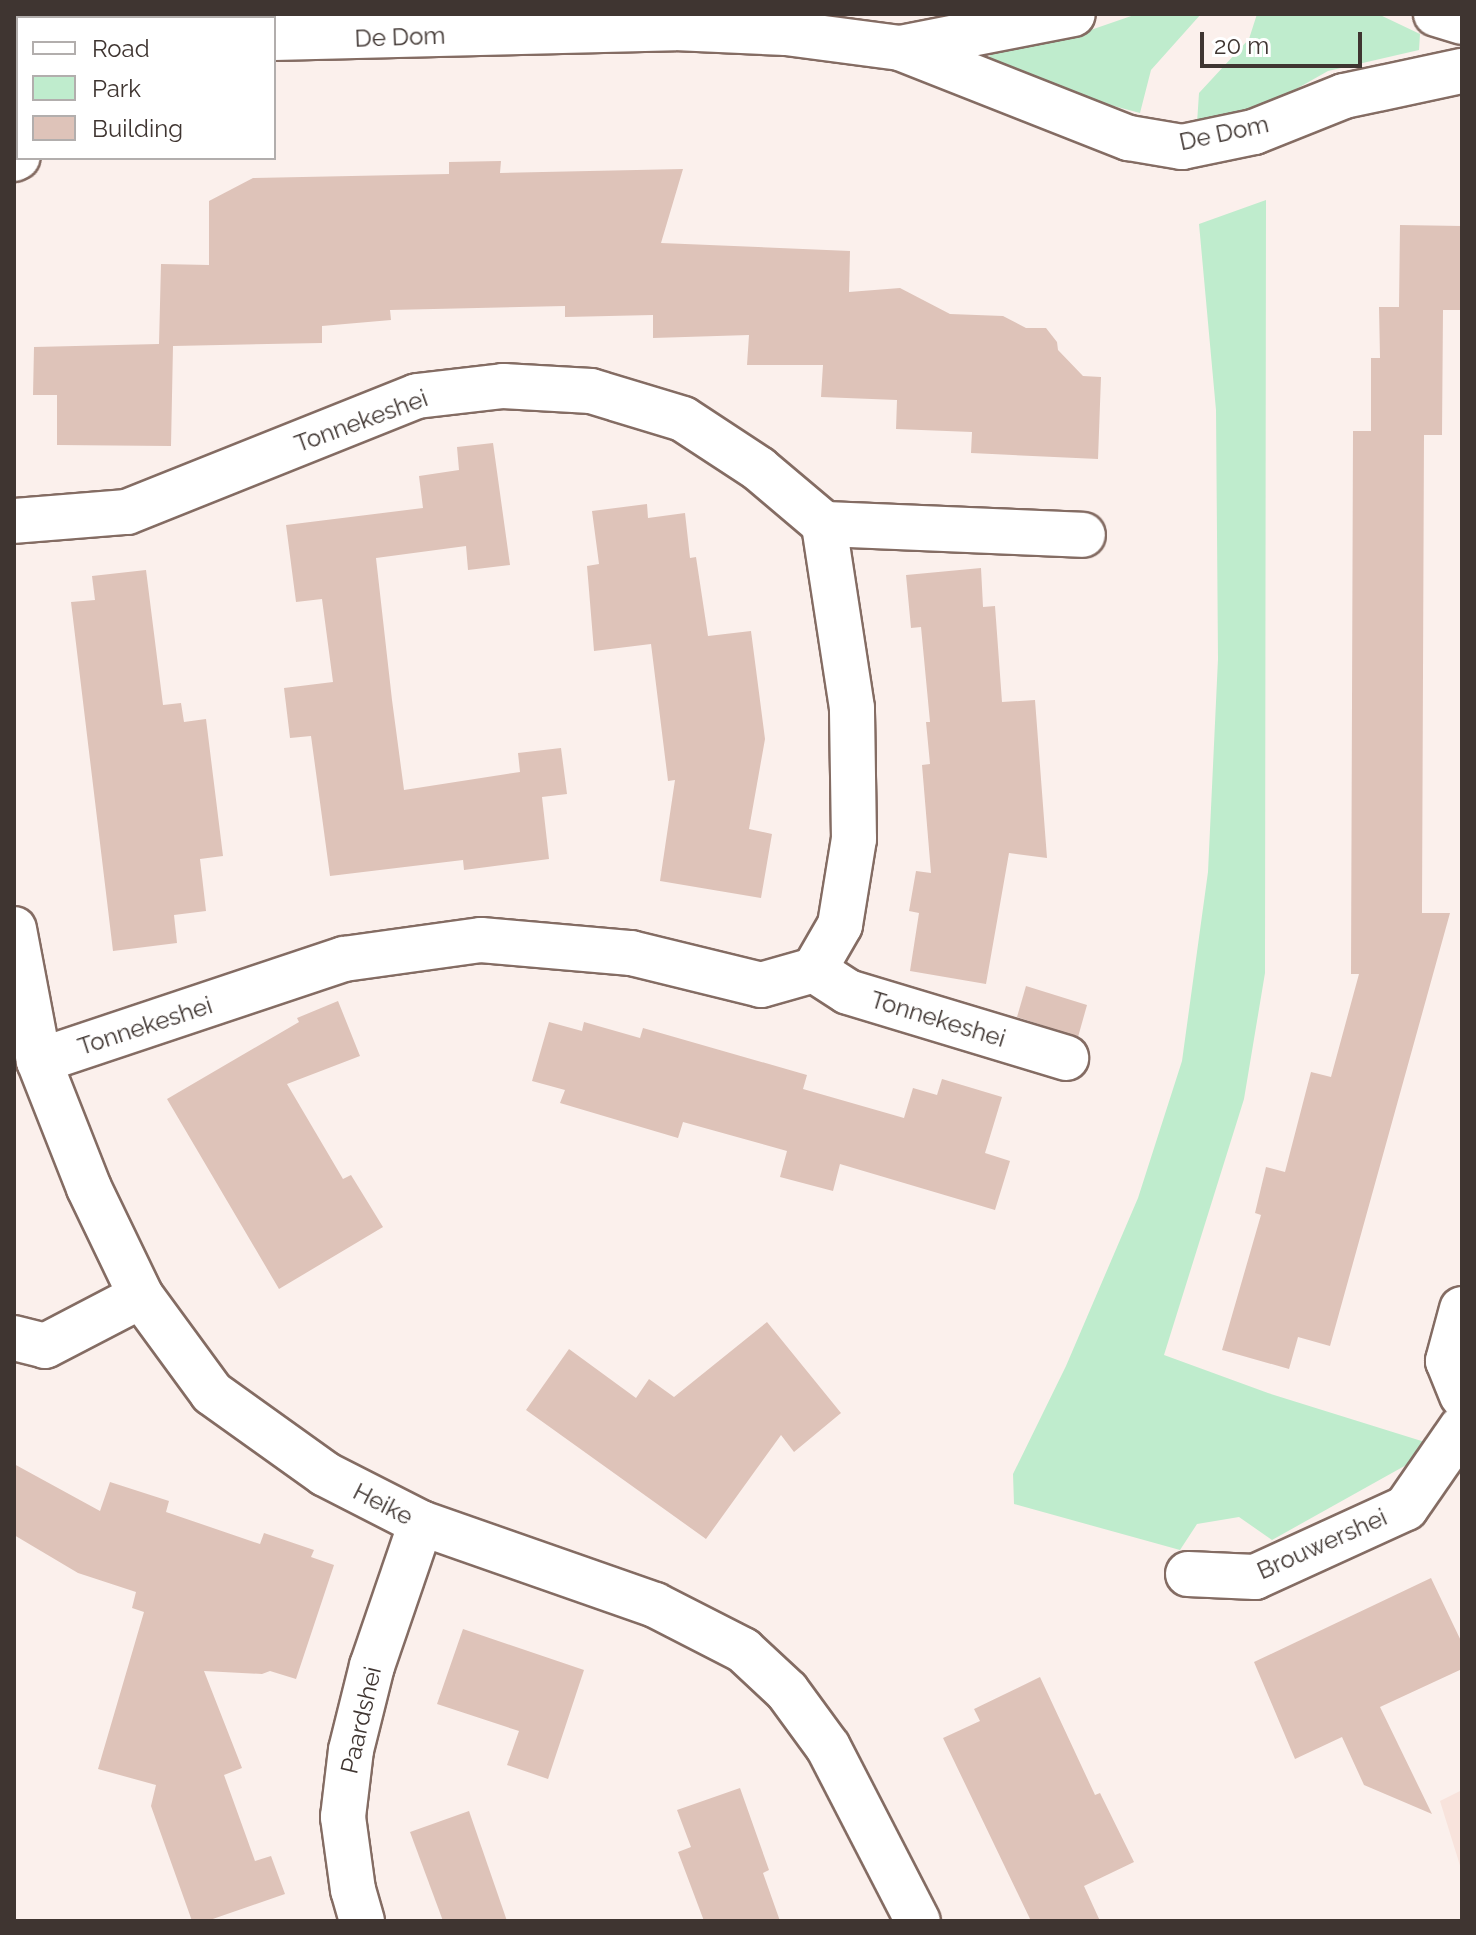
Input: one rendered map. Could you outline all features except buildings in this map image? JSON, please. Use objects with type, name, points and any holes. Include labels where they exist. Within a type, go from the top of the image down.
[{"type":"street","name":"De Dom","points":[[900,48],[1073,14]]},
{"type":"street","points":[[1436,14],[1462,22]]},
{"type":"street","name":"De Dom","points":[[277,41],[675,28],[786,33],[900,48],[1129,138],[1182,147],[1254,132],[1344,96],[1462,71]]},
{"type":"street","name":"Tonnekeshei","points":[[14,521],[127,512],[417,396],[503,386],[591,391],[683,419],[759,469],[824,524]]},
{"type":"street","points":[[814,970],[840,925],[854,839],[852,708],[824,524],[1083,535]]},
{"type":"street","name":"Heike","points":[[14,929],[39,1061],[89,1188],[141,1296],[212,1393],[325,1474],[421,1523],[655,1605],[743,1650],[787,1691],[828,1747],[918,1921]]},
{"type":"street","name":"Tonnekeshei","points":[[39,1061],[344,959],[481,940],[631,953],[761,985],[814,970],[848,992],[1066,1058]]},
{"type":"street","points":[[14,1338],[45,1346],[141,1296]]},
{"type":"street","points":[[1462,1309],[1448,1361],[1462,1395]]},
{"type":"street","name":"Brouwershei","points":[[1188,1574],[1255,1577],[1406,1508],[1462,1427]]},
{"type":"street","name":"Paardshei","points":[[362,1921],[353,1890],[343,1817],[351,1750],[372,1666],[421,1523]]},
{"type":"shaded area","points":[[1462,1790],[1462,1872],[1440,1801]]},
{"type":"green space","points":[[1137,14],[1201,14],[1151,70],[1140,113],[1080,97],[986,63],[995,46],[1082,33]]},
{"type":"green space","points":[[1257,14],[1378,14],[1420,34],[1419,50],[1328,71],[1257,111],[1197,123],[1199,93],[1249,39]]},
{"type":"green space","points":[[1266,200],[1265,973],[1244,1099],[1164,1355],[1268,1393],[1428,1443],[1417,1459],[1272,1540],[1239,1517],[1197,1524],[1180,1550],[1014,1504],[1013,1474],[1066,1366],[1138,1198],[1182,1061],[1208,872],[1218,659],[1216,410],[1199,224]]}]
